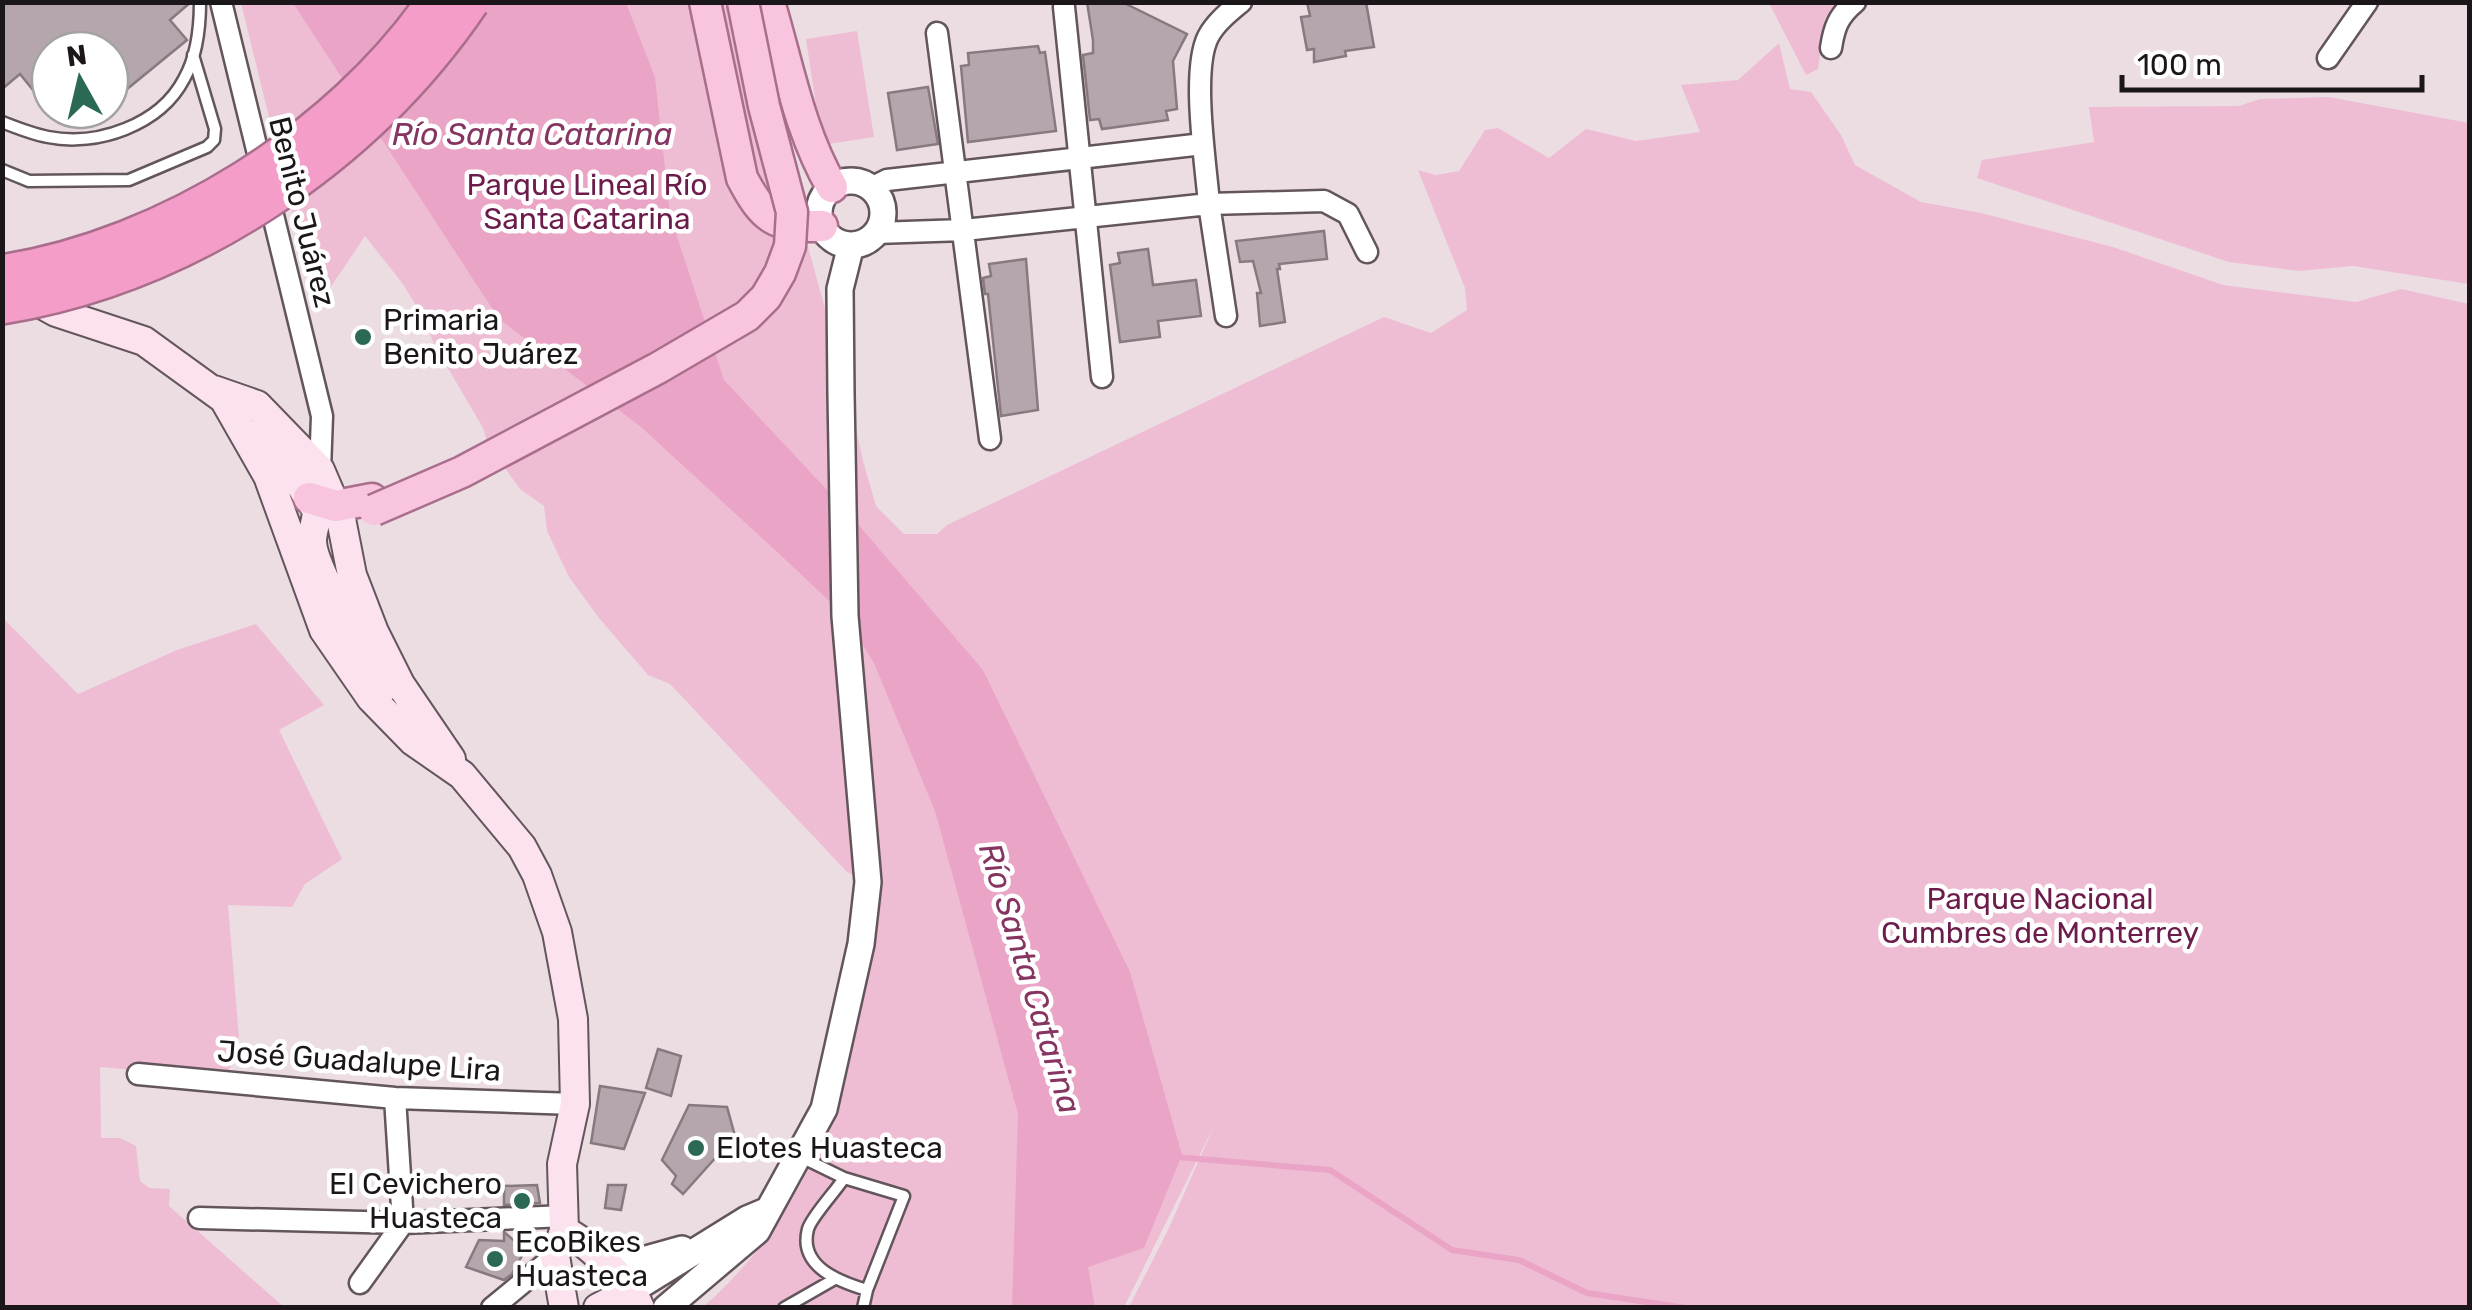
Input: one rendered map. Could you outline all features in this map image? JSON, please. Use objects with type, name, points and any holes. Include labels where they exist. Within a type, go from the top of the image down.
[{"type":"highway","points":[[2,273],[113,243],[182,214],[241,180],[314,128],[365,83],[434,2]]},
{"type":"highway","points":[[2,306],[82,286],[171,253],[251,211],[307,172],[376,114],[442,43],[470,2]]},
{"type":"main road","points":[[706,2],[742,178],[772,218],[786,226],[822,226]]},
{"type":"main road","points":[[373,504],[457,464],[717,322],[754,288],[775,242],[777,214],[732,2]]},
{"type":"main road","points":[[320,500],[373,504],[462,472],[658,368],[747,316],[766,297],[790,246],[792,212],[764,106],[743,2]]},
{"type":"main road","points":[[769,2],[800,115],[815,158],[832,187]]},
{"type":"main road","points":[[2,281],[56,312],[144,341],[218,394],[258,405],[320,500],[374,632],[400,684],[462,775],[522,847],[549,905],[574,1019],[576,1104],[562,1164],[564,1308]]},
{"type":"main road","points":[[218,394],[268,476],[324,630],[371,698],[413,742],[462,775]]},
{"type":"main road","points":[[320,500],[312,540],[317,559],[349,627],[413,742]]},
{"type":"main road","points":[[562,1234],[576,1236],[641,1292]]},
{"type":"main road","points":[[598,1308],[641,1292]]},
{"type":"street","name":"Benito Juárez","points":[[221,2],[322,416],[320,500]]},
{"type":"street","points":[[1226,316],[1204,144],[1201,59],[1208,37],[1241,2]]},
{"type":"street","points":[[1831,48],[1842,12],[1854,2]]},
{"type":"street","points":[[2328,58],[2367,2]]},
{"type":"street","points":[[1064,7],[1102,378]]},
{"type":"street","points":[[938,32],[990,439]]},
{"type":"street","points":[[871,188],[887,180],[1204,144]]},
{"type":"street","points":[[852,181],[871,188],[882,204],[881,224],[869,239],[851,245],[834,240],[822,226],[820,205],[832,187],[852,181]]},
{"type":"street","points":[[876,233],[964,230],[1210,204],[1324,201],[1348,214],[1367,252]]},
{"type":"street","points":[[766,1211],[747,1219],[641,1292],[667,1307],[757,1231],[824,1109],[861,944],[868,882],[845,616],[840,289],[851,245]]},
{"type":"street","name":"José Guadalupe Lira","points":[[138,1074],[394,1098],[576,1104]]},
{"type":"street","points":[[360,1283],[403,1223],[394,1098]]},
{"type":"street","points":[[199,1218],[403,1223],[562,1234]]},
{"type":"street","points":[[492,1308],[562,1234]]},
{"type":"street","points":[[599,1259],[640,1261],[724,1234]]},
{"type":"lane","points":[[2,122],[49,138],[87,140],[120,132],[154,114],[184,81],[200,27],[200,2]]},
{"type":"lane","points":[[2,170],[29,181],[128,180],[207,147],[214,140],[215,129],[194,55]]},
{"type":"lane","points":[[798,1156],[844,1178],[904,1196],[863,1308]]},
{"type":"lane","points":[[844,1178],[808,1229],[810,1251],[833,1280],[867,1290]]},
{"type":"lane","points":[[784,1308],[833,1280]]},
{"type":"green space","points":[[241,3],[741,3],[876,506],[904,534],[937,534],[947,525],[1384,317],[1431,333],[1467,310],[1465,288],[1418,170],[1436,175],[1459,171],[1485,130],[1498,128],[1549,158],[1586,129],[1636,141],[1700,132],[1681,85],[1738,80],[1779,43],[1790,89],[1811,92],[1841,135],[1855,165],[1921,202],[2113,247],[2223,285],[2356,302],[2401,289],[2469,304],[2469,1307],[1129,1307],[1214,1126],[1124,1307],[703,1307],[759,1248],[815,1155],[825,1130],[874,888],[846,871],[670,684],[648,675],[599,618],[569,577],[547,531],[544,506],[520,489],[488,445],[483,428],[435,346],[423,317],[365,236],[316,309]]},
{"type":"green space","points":[[1769,3],[1841,3],[1825,18],[1818,69],[1806,75]]},
{"type":"green space","points":[[857,31],[874,137],[822,145],[806,39]]},
{"type":"green space","points":[[2329,97],[2469,123],[2469,284],[2353,266],[2299,271],[2229,262],[1977,178],[1982,160],[2094,142],[2089,107],[2239,106],[2260,99]]},
{"type":"green space","points":[[2,617],[78,694],[177,650],[256,624],[324,705],[279,730],[342,859],[305,884],[292,907],[228,905],[239,1038],[235,1060],[223,1078],[100,1067],[101,1138],[120,1138],[136,1146],[140,1181],[149,1188],[170,1189],[169,1206],[284,1307],[3,1307]]},
{"type":"water","name":"Río Santa Catarina","points":[[293,3],[626,3],[655,77],[670,215],[724,380],[844,508],[983,670],[1130,972],[1182,1155],[1144,1248],[1088,1267],[1095,1307],[1012,1307],[1018,1114],[935,811],[874,663],[845,616],[641,427],[499,319]]},
{"type":"building","points":[[2,2],[191,2],[170,20],[187,40],[130,87],[130,30],[30,30],[30,86],[20,74],[2,89]]},
{"type":"building","points":[[1087,2],[1122,2],[1187,34],[1173,61],[1177,109],[1166,111],[1168,120],[1102,129],[1099,119],[1090,120],[1083,55],[1093,53]]},
{"type":"building","points":[[1307,2],[1366,2],[1374,47],[1345,51],[1346,56],[1314,62],[1314,49],[1307,50],[1301,17],[1310,16]]},
{"type":"building","points":[[1038,46],[1040,53],[1045,52],[1056,131],[968,142],[961,66],[969,65],[968,53]]},
{"type":"building","points":[[928,87],[938,144],[897,150],[888,93]]},
{"type":"building","points":[[1324,231],[1327,259],[1279,264],[1285,322],[1260,326],[1257,293],[1261,293],[1253,261],[1240,262],[1236,241]]},
{"type":"building","points":[[1148,249],[1153,285],[1196,280],[1201,316],[1158,321],[1160,337],[1120,342],[1110,265],[1120,263],[1118,253]]},
{"type":"building","points":[[1026,259],[1038,410],[1001,416],[983,278],[991,276],[989,264]]},
{"type":"building","points":[[658,1049],[681,1056],[671,1096],[646,1088]]},
{"type":"building","points":[[600,1086],[645,1093],[624,1149],[591,1143]]},
{"type":"building","name":"Elotes Huasteca","points":[[689,1105],[727,1107],[735,1136],[683,1194],[672,1184],[676,1176],[662,1160]]},
{"type":"building","points":[[537,1185],[540,1203],[504,1205],[504,1186]]},
{"type":"building","points":[[608,1185],[626,1185],[621,1210],[605,1208]]},
{"type":"building","name":"EcoBikes Huasteca","points":[[504,1232],[525,1250],[512,1274],[504,1280],[466,1267],[479,1240],[504,1241]]},
{"type":"waterway","points":[[1176,1157],[1330,1170],[1452,1250],[1519,1260],[1587,1293],[1686,1308]]},
{"type":"place","name":"Primaria Benito Juárez","points":[[363,337]]},
{"type":"place","name":"Elotes Huasteca","points":[[696,1148]]},
{"type":"place","name":"El Cevichero Huasteca","points":[[522,1201]]},
{"type":"place","name":"EcoBikes Huasteca","points":[[495,1259]]},
{"type":"park label","name":"Parque Lineal Río Santa Catarina","points":[[587,202]]},
{"type":"park label","name":"Parque Nacional Cumbres de Monterrey","points":[[2040,916]]}]
